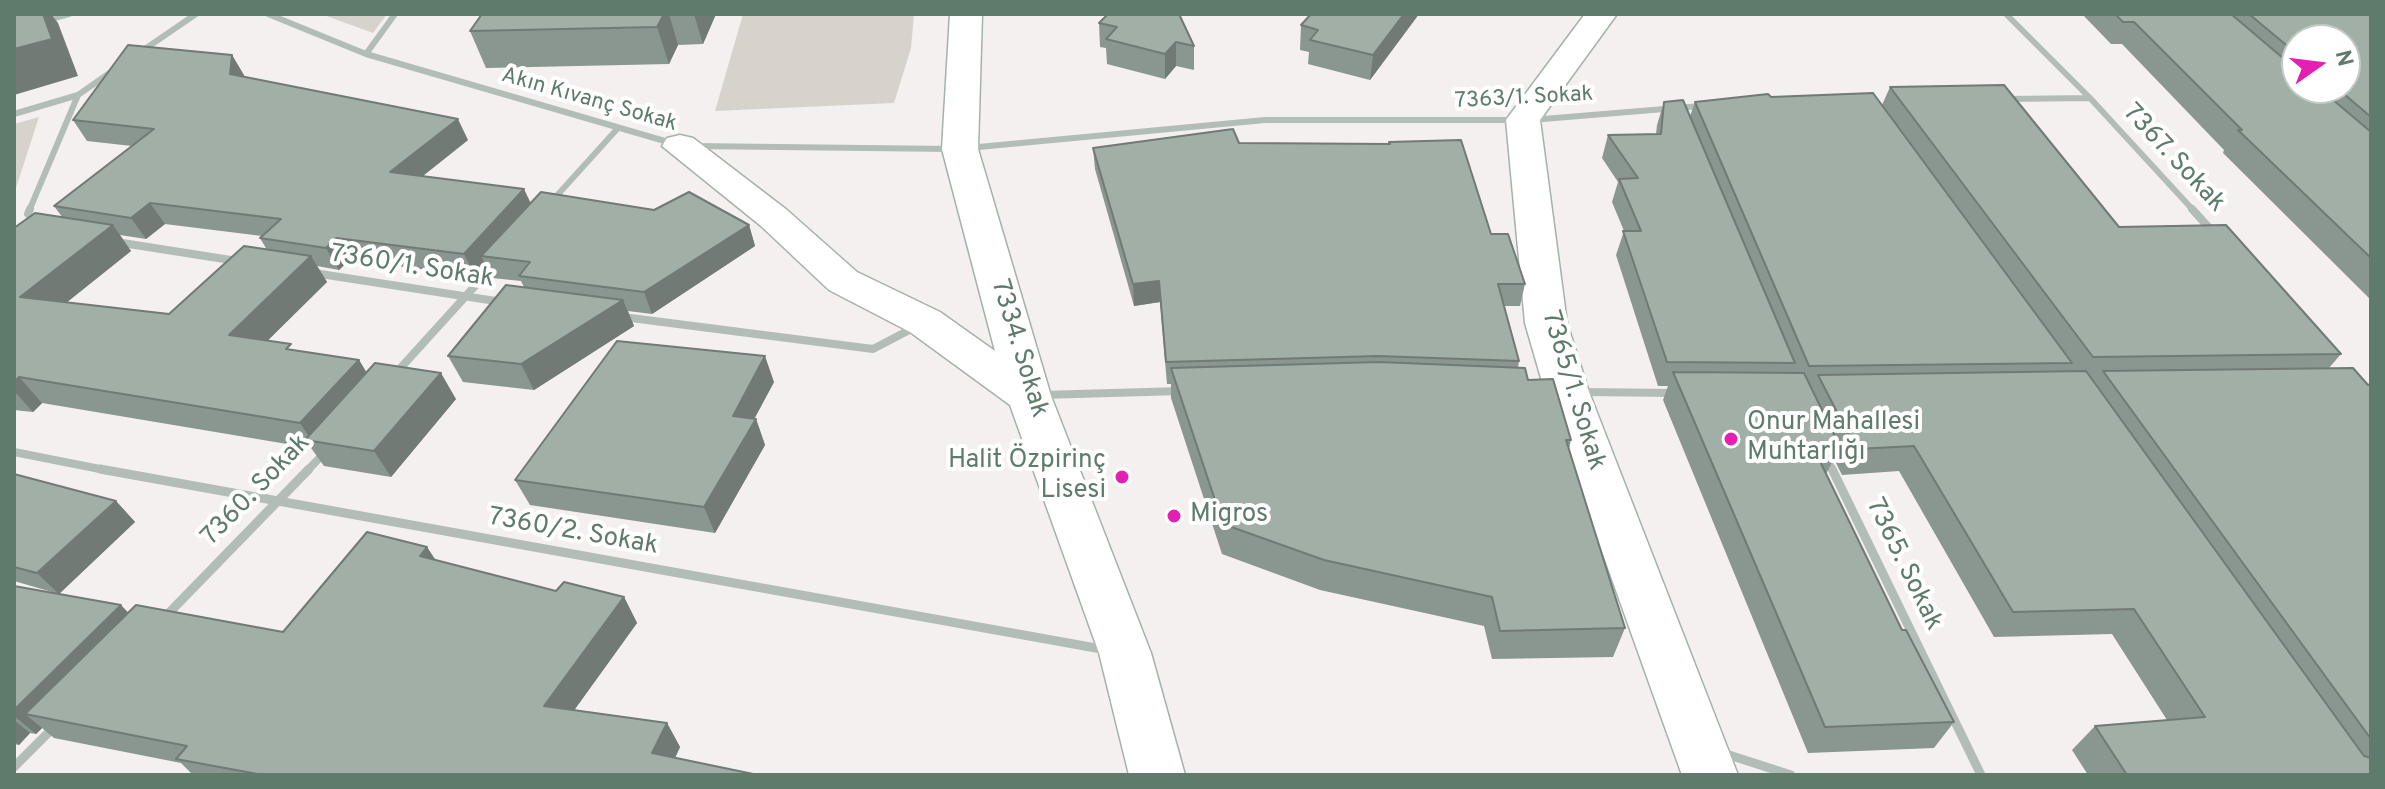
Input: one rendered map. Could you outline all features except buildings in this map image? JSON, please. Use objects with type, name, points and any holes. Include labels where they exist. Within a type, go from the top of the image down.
[{"type":"street","points":[[39,23],[69,14]]},
{"type":"street","points":[[130,59],[196,14]]},
{"type":"street","name":"Akın Kıvanç Sokak","points":[[268,14],[366,54],[680,146],[960,149]]},
{"type":"street","points":[[366,54],[395,14]]},
{"type":"street","name":"7334. Sokak","points":[[966,14],[960,149],[1029,396],[1125,653],[1157,775]]},
{"type":"street","points":[[1523,120],[1601,14]]},
{"type":"street","name":"7367. Sokak","points":[[2006,14],[2090,98],[2216,236]]},
{"type":"street","points":[[14,114],[78,95],[117,68]]},
{"type":"street","points":[[34,235],[44,230],[28,214],[78,95]]},
{"type":"street","points":[[2000,99],[2090,98]]},
{"type":"street","name":"7363/1. Sokak","points":[[960,149],[1265,120],[1523,120],[1708,106]]},
{"type":"street","points":[[1676,107],[1682,121]]},
{"type":"street","name":"7365/1. Sokak","points":[[1523,120],[1546,323],[1559,392],[1704,760]]},
{"type":"street","points":[[547,207],[618,128]]},
{"type":"street","points":[[680,146],[774,218],[843,281],[925,322],[1029,396],[1187,391]]},
{"type":"street","points":[[108,241],[248,263]]},
{"type":"street","points":[[393,377],[506,252]]},
{"type":"street","name":"7360/1. Sokak","points":[[310,273],[512,303]]},
{"type":"street","points":[[606,315],[873,349],[925,322]]},
{"type":"street","points":[[1559,392],[1688,393]]},
{"type":"street","name":"7360. Sokak","points":[[157,624],[279,503],[331,446]]},
{"type":"street","name":"7365. Sokak","points":[[1822,450],[1981,775]]},
{"type":"street","name":"7360/2. Sokak","points":[[14,452],[279,503],[1125,653]]},
{"type":"street","points":[[14,767],[69,712]]},
{"type":"street","points":[[1704,760],[1791,775]]},
{"type":"shaded area","points":[[321,14],[387,14],[373,33]]},
{"type":"shaded area","points":[[743,14],[914,14],[911,48],[894,103],[715,111]]},
{"type":"shaded area","points":[[39,117],[14,194],[14,124]]},
{"type":"place","name":"Onur Mahallesi Muhtarlığı","points":[[1731,439]]},
{"type":"place","name":"Halit Özpirinç Lisesi","points":[[1122,477]]},
{"type":"place","name":"Migros","points":[[1174,516]]}]
